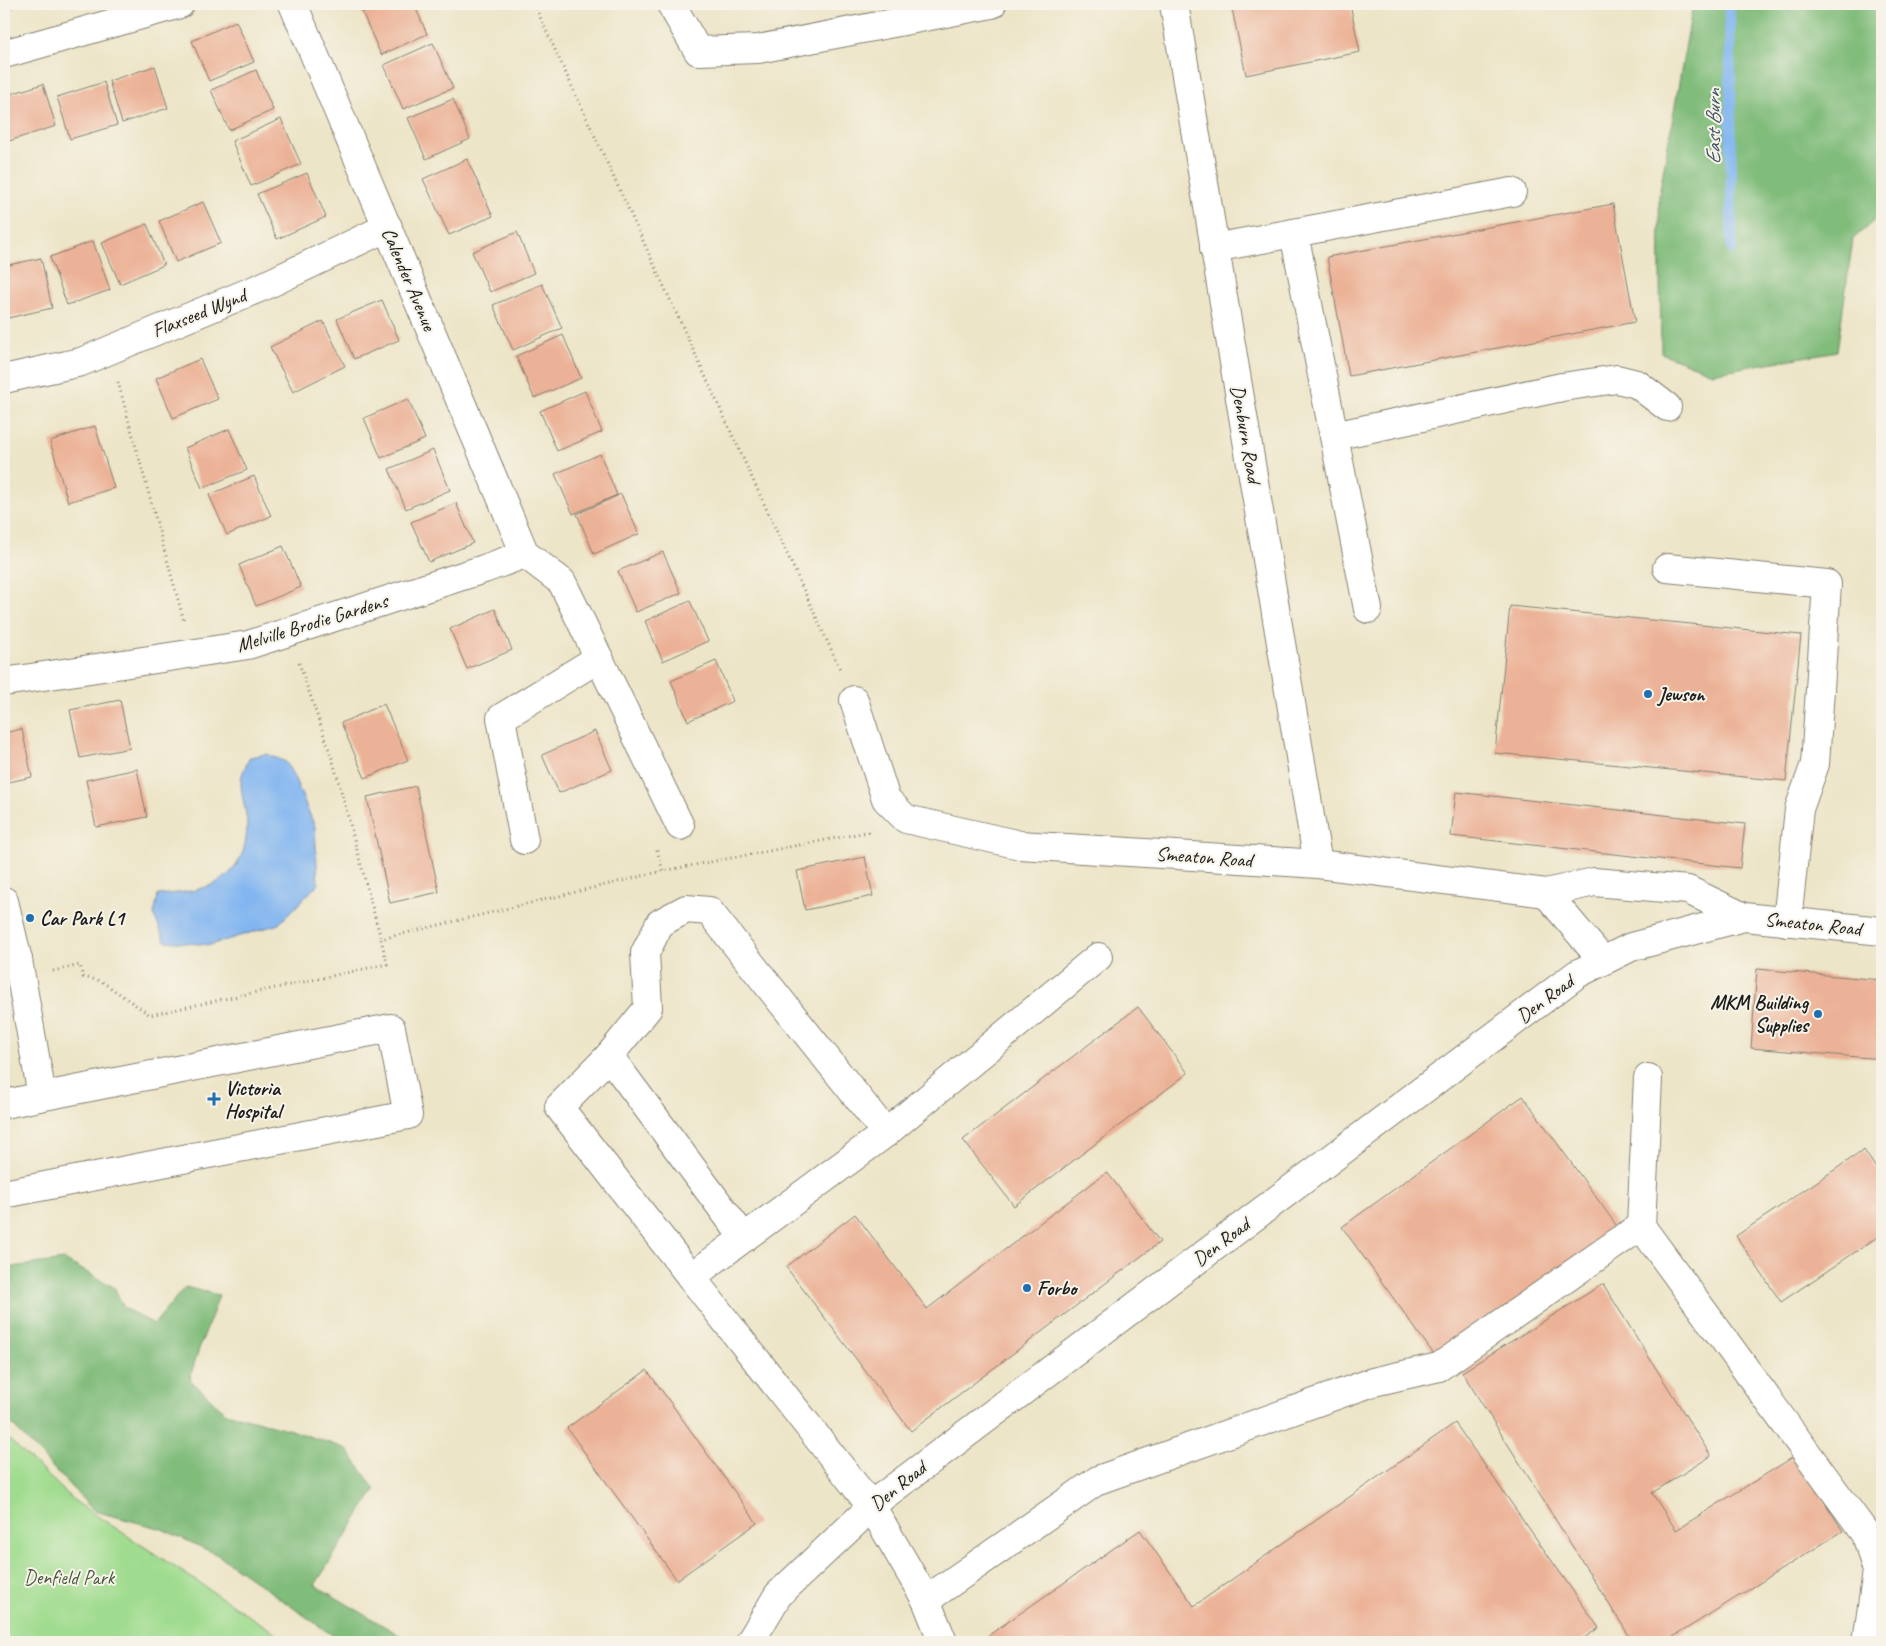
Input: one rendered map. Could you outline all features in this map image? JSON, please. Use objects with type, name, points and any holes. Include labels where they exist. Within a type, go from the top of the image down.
[{"type":"street","points":[[4,54],[180,4]]},
{"type":"street","name":"Calender Avenue","points":[[293,4],[525,554]]},
{"type":"street","points":[[671,4],[698,51],[758,49],[992,4]]},
{"type":"street","name":"Denburn Road","points":[[1174,4],[1318,864]]},
{"type":"street","points":[[1214,248],[1512,192]]},
{"type":"street","name":"Flaxseed Wynd","points":[[4,379],[81,362],[264,286],[388,227]]},
{"type":"street","points":[[1294,233],[1368,609]]},
{"type":"street","points":[[1334,436],[1562,386],[1617,379],[1637,384],[1667,407]]},
{"type":"street","points":[[525,554],[562,582],[680,826]]},
{"type":"street","name":"Melville Brodie Gardens","points":[[4,682],[248,645],[484,570],[525,554]]},
{"type":"street","points":[[1667,568],[1827,584],[1815,764],[1799,809],[1787,922]]},
{"type":"street","points":[[524,840],[501,718],[599,658]]},
{"type":"street","points":[[854,700],[886,799],[906,819]]},
{"type":"street","name":"Smeaton Road","points":[[906,819],[1020,845],[1318,864],[1546,892],[1594,882],[1688,890],[1744,918],[1882,932]]},
{"type":"street","points":[[1546,892],[1603,961]]},
{"type":"street","points":[[4,901],[14,967],[42,1096]]},
{"type":"street","points":[[886,1133],[709,911],[686,908],[660,923],[645,953],[648,1008],[609,1056],[559,1107],[872,1507],[926,1600],[943,1642]]},
{"type":"street","name":"Den Road","points":[[750,1642],[778,1595],[872,1507],[1577,974],[1631,947],[1744,918]]},
{"type":"street","points":[[691,1277],[886,1133],[1098,957]]},
{"type":"street","points":[[4,1104],[391,1028],[408,1115],[4,1194]]},
{"type":"street","points":[[609,1056],[744,1238]]},
{"type":"street","points":[[1648,1078],[1641,1226],[1866,1534],[1877,1571],[1867,1642]]},
{"type":"street","points":[[926,1600],[1098,1480],[1373,1382],[1439,1367],[1641,1226]]},
{"type":"path","points":[[534,4],[854,700]]},
{"type":"path","points":[[109,350],[193,653]]},
{"type":"path","points":[[14,967],[80,965],[83,978],[101,981],[150,1016],[387,964],[333,761],[289,632]]},
{"type":"path","points":[[381,939],[663,871],[887,828],[906,819]]},
{"type":"green space","points":[[1693,4],[1878,4],[1882,16],[1882,214],[1853,239],[1837,351],[1712,373],[1661,353],[1659,195]]},
{"type":"green space","points":[[64,1260],[114,1287],[124,1308],[154,1324],[185,1287],[219,1295],[190,1380],[226,1413],[291,1430],[347,1449],[375,1490],[315,1585],[411,1642],[342,1642],[218,1555],[162,1529],[94,1511],[4,1416],[4,1268]]},
{"type":"green space","name":"Denfield Park","points":[[4,1435],[76,1502],[289,1642],[4,1642]]},
{"type":"water","points":[[267,754],[286,762],[315,827],[318,884],[279,924],[210,945],[165,941],[154,915],[158,895],[206,887],[230,873],[238,862],[244,847],[247,828],[241,788],[242,775],[250,757]]},
{"type":"building","points":[[4,4],[13,4],[13,7],[4,9]]},
{"type":"building","points":[[382,4],[414,4],[427,34],[381,55],[362,12]]},
{"type":"building","points":[[1231,4],[1350,4],[1360,52],[1246,75]]},
{"type":"building","points":[[236,21],[254,62],[209,81],[192,41]]},
{"type":"building","points":[[433,43],[453,88],[403,109],[384,65]]},
{"type":"building","points":[[155,66],[168,108],[122,123],[109,81]]},
{"type":"building","points":[[256,70],[273,110],[229,130],[211,90]]},
{"type":"building","points":[[104,82],[117,125],[70,139],[57,97]]},
{"type":"building","points":[[43,84],[56,126],[9,141],[4,123],[4,96]]},
{"type":"building","points":[[453,99],[470,139],[426,159],[408,118]]},
{"type":"building","points":[[281,119],[301,164],[251,186],[232,141]]},
{"type":"building","points":[[467,159],[493,216],[449,235],[423,179]]},
{"type":"building","points":[[307,173],[326,217],[277,239],[257,194]]},
{"type":"building","points":[[203,202],[221,243],[176,262],[159,221]]},
{"type":"building","points":[[1613,204],[1635,322],[1349,376],[1327,257]]},
{"type":"building","points":[[147,224],[164,265],[120,284],[102,243]]},
{"type":"building","points":[[517,232],[534,273],[490,292],[472,252]]},
{"type":"building","points":[[93,241],[110,290],[67,305],[50,257]]},
{"type":"building","points":[[41,258],[52,308],[8,318],[4,300],[4,266]]},
{"type":"building","points":[[542,284],[562,328],[513,350],[493,305]]},
{"type":"building","points":[[382,300],[399,340],[354,359],[337,319]]},
{"type":"building","points":[[323,321],[345,366],[293,392],[270,347]]},
{"type":"building","points":[[563,335],[581,378],[534,398],[516,356]]},
{"type":"building","points":[[200,359],[218,399],[173,418],[156,378]]},
{"type":"building","points":[[585,391],[602,432],[557,451],[540,411]]},
{"type":"building","points":[[408,399],[425,439],[381,458],[364,418]]},
{"type":"building","points":[[95,426],[114,488],[68,502],[50,441]]},
{"type":"building","points":[[229,429],[247,470],[202,488],[185,448]]},
{"type":"building","points":[[433,450],[450,490],[406,509],[389,469]]},
{"type":"building","points":[[600,454],[617,495],[573,514],[555,474]]},
{"type":"building","points":[[254,476],[271,516],[227,535],[209,495]]},
{"type":"building","points":[[621,494],[639,534],[594,554],[577,514]]},
{"type":"building","points":[[456,503],[473,543],[429,562],[411,522]]},
{"type":"building","points":[[283,546],[301,587],[256,606],[239,565]]},
{"type":"building","points":[[663,552],[681,593],[636,612],[618,571]]},
{"type":"building","points":[[690,601],[708,641],[663,661],[645,621]]},
{"type":"building","name":"Jewson","points":[[1510,606],[1801,635],[1786,781],[1495,753]]},
{"type":"building","points":[[495,609],[512,650],[467,669],[450,629]]},
{"type":"building","points":[[716,661],[733,701],[688,721],[671,681]]},
{"type":"building","points":[[120,700],[130,748],[80,758],[70,710]]},
{"type":"building","points":[[384,704],[408,760],[365,778],[341,723]]},
{"type":"building","points":[[22,729],[32,777],[4,783],[4,733]]},
{"type":"building","points":[[595,731],[612,770],[559,793],[542,755]]},
{"type":"building","points":[[137,769],[147,817],[96,827],[86,780]]},
{"type":"building","points":[[416,786],[439,892],[390,903],[367,797]]},
{"type":"building","points":[[1456,792],[1745,824],[1740,868],[1451,836]]},
{"type":"building","points":[[865,857],[873,896],[805,910],[797,871]]},
{"type":"building","name":"MKM Building Supplies","points":[[1757,969],[1882,980],[1882,1059],[1751,1048]]},
{"type":"building","points":[[1138,1007],[1188,1073],[1014,1206],[963,1140]]},
{"type":"building","points":[[1523,1096],[1619,1229],[1438,1360],[1342,1227]]},
{"type":"building","points":[[1864,1150],[1882,1177],[1882,1234],[1781,1302],[1736,1236]]},
{"type":"building","name":"Forbo","points":[[1107,1172],[1160,1242],[911,1431],[786,1267],[855,1214],[927,1309]]},
{"type":"building","points":[[1603,1284],[1711,1456],[1652,1493],[1676,1530],[1795,1456],[1843,1531],[1665,1642],[1633,1642],[1462,1372]]},
{"type":"building","points":[[647,1370],[757,1523],[677,1580],[567,1428]]},
{"type":"building","points":[[1455,1423],[1599,1628],[1578,1642],[979,1642],[1140,1530],[1194,1606]]},
{"type":"waterway","name":"East Burn","points":[[1729,4],[1732,249]]},
{"type":"place","name":"Jewson","points":[[1648,694]]},
{"type":"place","name":"Car Park L1","points":[[30,918]]},
{"type":"place","name":"MKM Building Supplies","points":[[1818,1014]]},
{"type":"place","name":"Victoria Hospital","points":[[214,1099]]},
{"type":"place","name":"Forbo","points":[[1027,1288]]}]
